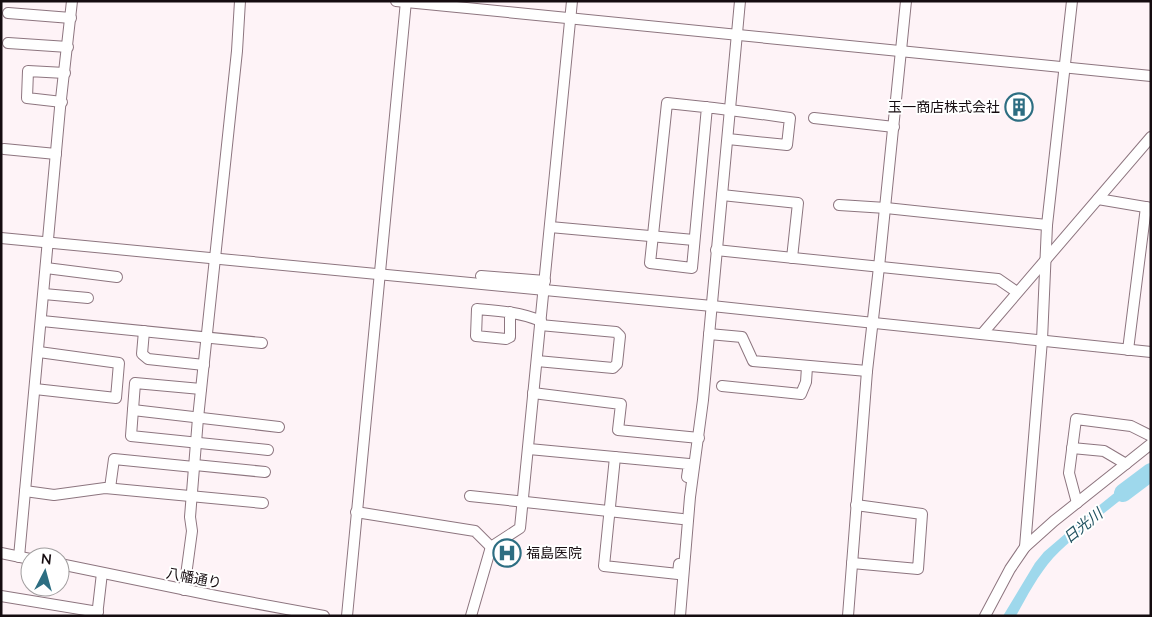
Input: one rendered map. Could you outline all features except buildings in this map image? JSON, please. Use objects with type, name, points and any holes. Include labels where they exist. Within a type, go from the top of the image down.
[{"type":"street","points":[[1,553],[19,556],[72,1]]},
{"type":"street","points":[[184,590],[192,531],[190,517],[198,418],[237,51],[240,1]]},
{"type":"street","points":[[471,616],[491,547],[520,528],[572,1]]},
{"type":"street","points":[[680,616],[690,497],[699,438],[712,306],[740,1]]},
{"type":"street","points":[[848,616],[867,371],[886,208],[906,1]]},
{"type":"street","points":[[1025,547],[1042,340],[1047,225],[1072,1]]},
{"type":"street","points":[[347,616],[403,2],[1151,76]]},
{"type":"street","points":[[8,13],[71,18]]},
{"type":"street","points":[[8,43],[68,47]]},
{"type":"street","points":[[62,102],[27,98],[28,71],[65,72]]},
{"type":"street","points":[[707,107],[692,268],[650,262],[667,103],[707,107],[790,118],[788,145],[728,138]]},
{"type":"street","points":[[814,118],[894,127]]},
{"type":"street","points":[[982,334],[1151,137]]},
{"type":"street","points":[[4,149],[56,154]]},
{"type":"street","points":[[722,195],[798,203],[792,258]]},
{"type":"street","points":[[1098,199],[1148,207],[1128,350]]},
{"type":"street","points":[[839,205],[886,208],[1047,225]]},
{"type":"street","points":[[550,228],[694,240]]},
{"type":"street","points":[[1,238],[379,275],[544,286]]},
{"type":"street","points":[[716,250],[998,279],[1018,292]]},
{"type":"street","points":[[46,268],[117,277]]},
{"type":"street","points":[[481,276],[544,286],[712,306],[1151,352]]},
{"type":"street","points":[[44,294],[88,298]]},
{"type":"street","points":[[510,312],[524,314],[541,323],[616,332],[620,336],[617,364],[613,368],[537,361]]},
{"type":"street","points":[[42,321],[262,342]]},
{"type":"street","points":[[144,331],[142,354],[148,359],[204,365]]},
{"type":"street","points":[[709,334],[742,337],[753,361],[867,371]]},
{"type":"street","points":[[35,388],[116,398],[119,363],[39,352]]},
{"type":"street","points":[[722,386],[801,394],[806,382],[807,367]]},
{"type":"street","points":[[201,389],[135,383],[131,436],[268,450]]},
{"type":"street","points":[[534,393],[621,404],[618,430],[699,438]]},
{"type":"street","points":[[133,410],[278,426]]},
{"type":"street","points":[[1077,503],[1069,473],[1076,419],[1131,426],[1151,436]]},
{"type":"street","points":[[985,616],[1010,569],[1025,547],[1151,444]]},
{"type":"street","points":[[1072,448],[1104,451],[1126,464]]},
{"type":"street","points":[[529,449],[616,457],[688,464],[678,574],[604,566],[616,457]]},
{"type":"street","points":[[110,488],[114,459],[265,472]]},
{"type":"street","points":[[25,490],[54,495],[110,488],[263,503]]},
{"type":"street","points":[[470,496],[523,500],[682,519]]},
{"type":"street","points":[[852,563],[918,569],[922,514],[856,505]]},
{"type":"street","points":[[356,512],[475,532],[491,547]]},
{"type":"street","name":"八幡通り","points":[[70,566],[287,613],[324,616]]},
{"type":"street","points":[[1,596],[98,614],[102,573]]},
{"type":"water","points":[[1138,474],[1145,481],[1086,528],[1053,558],[1016,616],[1003,616],[1035,563],[1044,552]]},
{"type":"waterway","name":"日光川","points":[[1123,493],[1151,472]]},
{"type":"place","name":"玉一商店株式会社","points":[[1019,107]]},
{"type":"place","name":"福島医院","points":[[507,553]]}]
